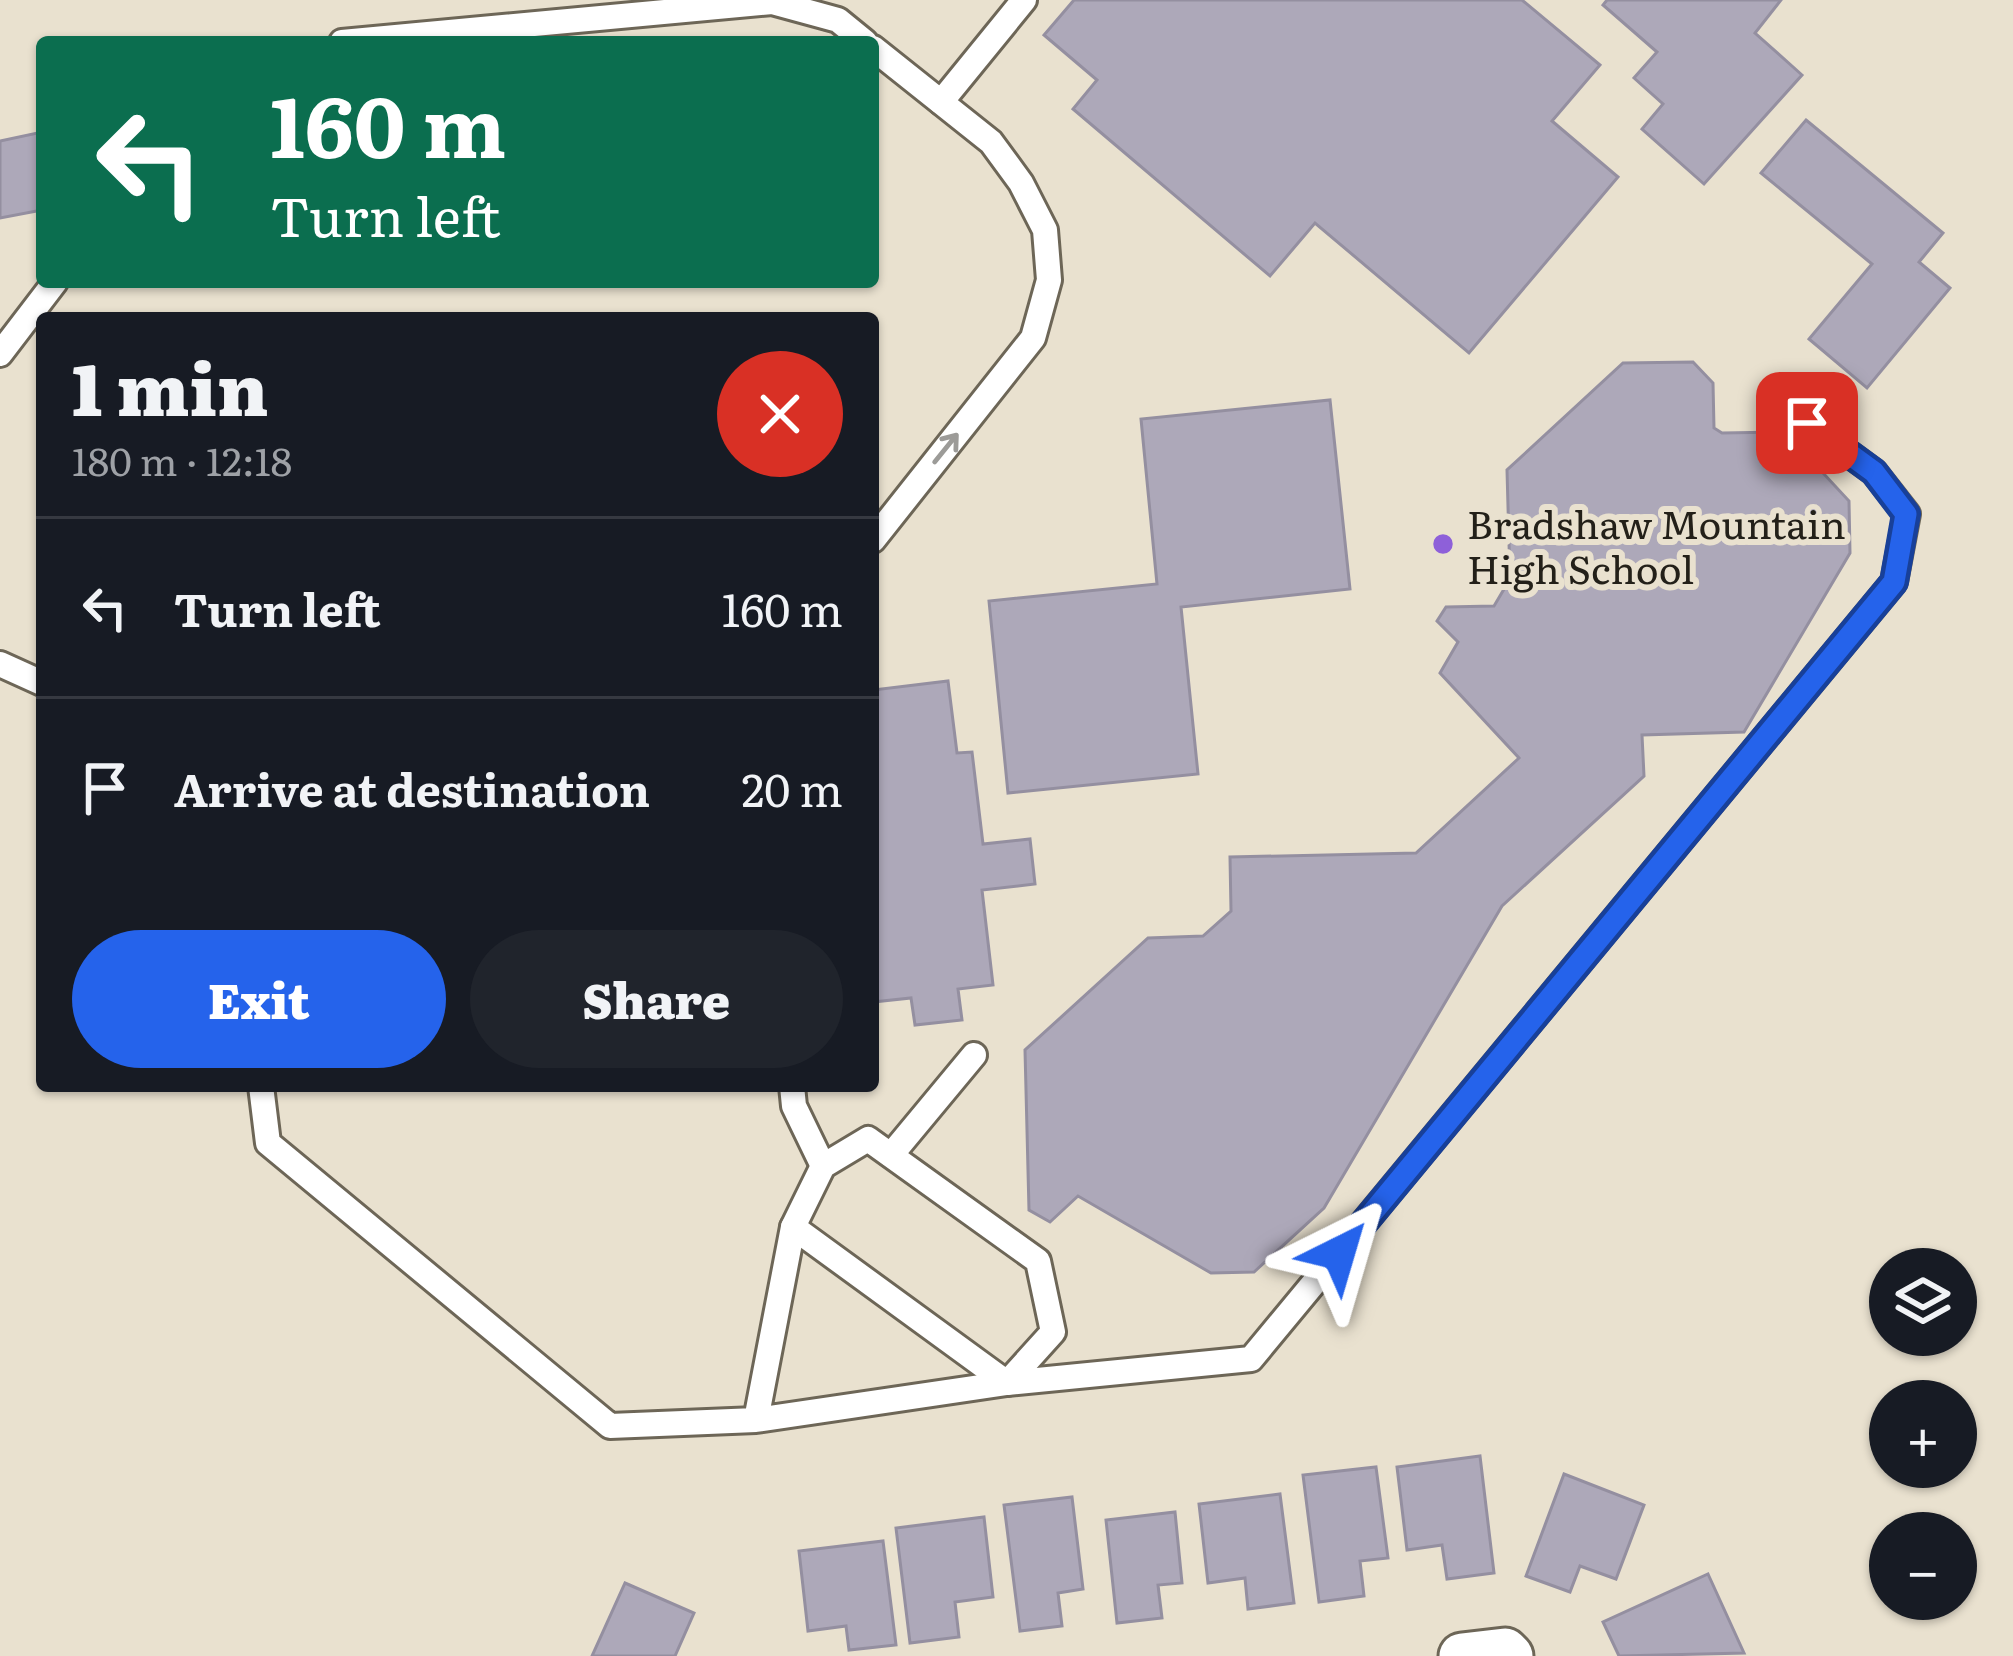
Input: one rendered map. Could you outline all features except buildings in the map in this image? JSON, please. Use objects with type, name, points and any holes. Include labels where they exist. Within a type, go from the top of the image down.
[{"type":"street","points":[[1462,1656],[1505,1651],[1510,1656]]},
{"type":"lane","points":[[941,102],[1024,0]]},
{"type":"lane","points":[[406,36],[772,2],[838,20],[858,36]]},
{"type":"lane","points":[[879,53],[991,142],[1022,183],[1045,230],[1049,280],[1033,338],[879,531]]},
{"type":"lane","points":[[5,342],[50,288]]},
{"type":"lane","points":[[262,1092],[268,1143],[610,1426],[756,1420],[1007,1383],[1252,1359],[1894,582],[1906,514],[1874,472],[1807,423]]},
{"type":"lane","points":[[0,664],[36,680]]},
{"type":"lane","points":[[891,1155],[974,1055]]},
{"type":"lane","points":[[793,1092],[794,1106],[823,1166]]},
{"type":"lane","points":[[756,1420],[793,1227],[823,1166],[868,1138],[1038,1261],[1053,1332],[1007,1383]]},
{"type":"lane","points":[[793,1227],[1007,1383]]},
{"type":"place","name":"Bradshaw Mountain High School","points":[[1443,544]]},
{"type":"route","points":[[1339,1253],[1894,582],[1906,514],[1874,472],[1807,423]]}]
